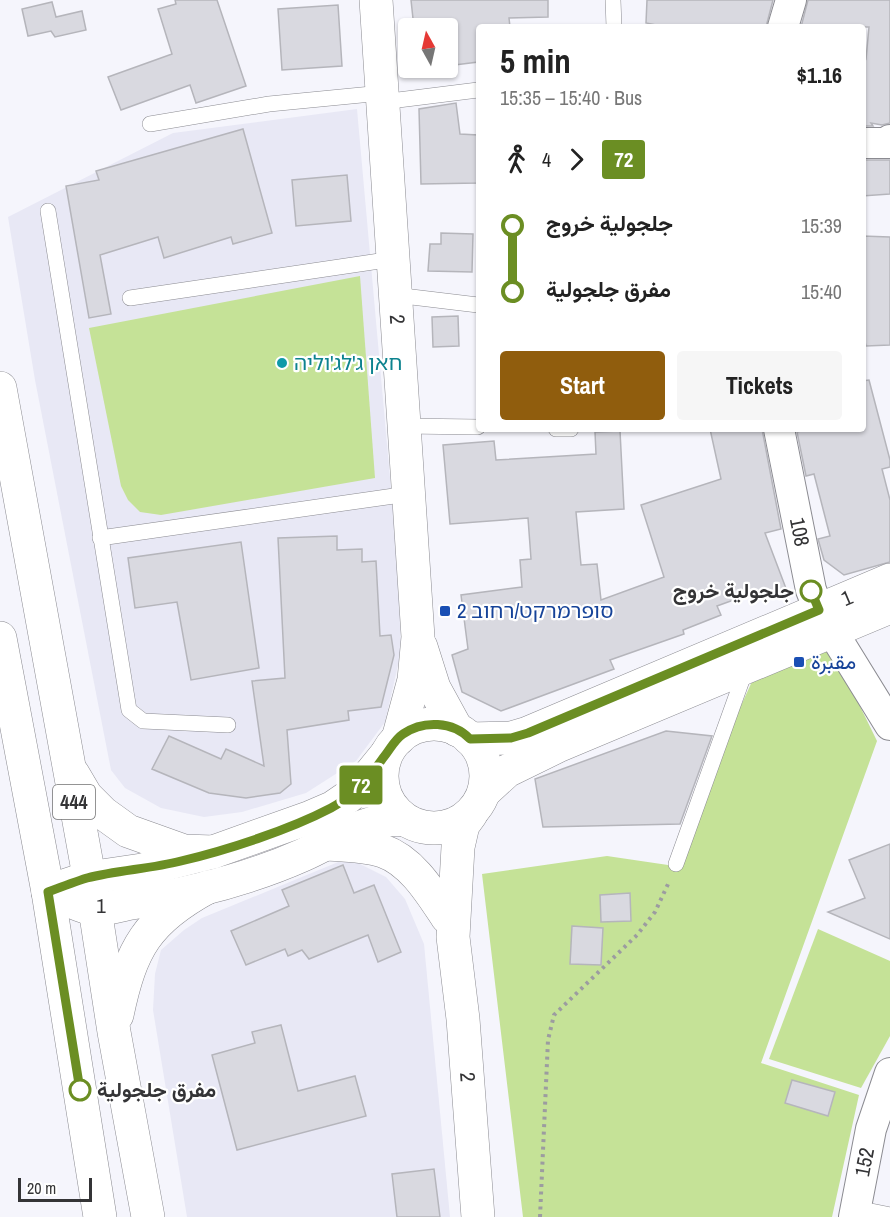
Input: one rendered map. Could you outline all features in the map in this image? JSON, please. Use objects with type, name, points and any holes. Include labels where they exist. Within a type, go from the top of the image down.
[{"type":"main road","name":"2","points":[[376,0],[418,637],[414,680],[392,748]]},
{"type":"main road","name":"444","points":[[0,388],[95,909],[114,1032],[148,1217]]},
{"type":"main road","name":"1","points":[[477,803],[507,771],[525,761],[747,666],[890,580]]},
{"type":"main road","name":"1","points":[[464,734],[502,739],[528,733],[826,620],[890,607]]},
{"type":"main road","name":"2","points":[[418,637],[434,688],[464,734]]},
{"type":"main road","name":"444","points":[[0,638],[48,892],[100,1217]]},
{"type":"main road","points":[[433,724],[450,726],[464,734],[477,746],[484,758],[487,772],[477,803],[456,824],[438,829],[409,822],[394,811],[384,792],[381,771],[392,748],[416,727],[433,724]]},
{"type":"main road","name":"1","points":[[48,892],[88,878],[142,870],[213,852],[332,808],[363,783],[392,748]]},
{"type":"main road","points":[[67,761],[87,796],[103,813],[128,831],[184,851],[213,852]]},
{"type":"main road","name":"2","points":[[450,927],[458,847],[463,825],[477,803]]},
{"type":"main road","name":"1","points":[[48,892],[95,909],[152,900],[208,887],[268,868],[302,856],[362,827],[382,821],[409,822]]},
{"type":"main road","name":"2","points":[[409,822],[435,880],[450,927],[463,1018],[478,1217]]},
{"type":"main road","points":[[325,844],[353,845],[384,851],[408,867],[425,886],[450,927]]},
{"type":"main road","points":[[114,1032],[123,987],[133,956],[144,938],[174,907],[208,887]]},
{"type":"street","points":[[784,24],[791,0]]},
{"type":"street","points":[[866,143],[888,144],[890,140]]},
{"type":"street","name":"108","points":[[780,432],[811,590],[826,620],[890,725]]},
{"type":"street","name":"152","points":[[855,1213],[871,1129],[890,1074]]},
{"type":"lane","points":[[613,0],[614,24]]},
{"type":"lane","points":[[150,124],[269,104],[476,90]]},
{"type":"lane","points":[[48,211],[129,710],[143,721],[228,725]]},
{"type":"lane","points":[[130,298],[393,259]]},
{"type":"lane","points":[[395,295],[476,304]]},
{"type":"lane","points":[[404,426],[476,428]]},
{"type":"lane","points":[[100,538],[408,494]]},
{"type":"lane","points":[[676,864],[747,666]]},
{"type":"lane","points":[[855,1213],[890,1215]]},
{"type":"path","points":[[540,1217],[548,1040],[554,1015],[637,935],[655,912],[676,864]]},
{"type":"shaded area","points":[[357,109],[398,567],[401,652],[385,722],[356,761],[306,793],[242,812],[204,817],[161,808],[125,788],[111,770],[35,380],[8,217],[173,133]]},
{"type":"shaded area","points":[[348,858],[386,877],[405,899],[424,944],[450,1217],[187,1217],[153,1010],[155,974],[161,950],[202,918]]},
{"type":"green space","points":[[360,276],[375,478],[161,515],[140,512],[128,500],[121,486],[89,328]]},
{"type":"green space","points":[[830,645],[877,741],[761,1063],[859,1095],[832,1217],[523,1217],[482,874],[607,856],[668,865],[755,675]]},
{"type":"green space","points":[[818,929],[890,961],[890,1036],[861,1088],[769,1059]]},
{"type":"building","points":[[175,0],[217,0],[246,86],[196,103],[190,85],[121,110],[108,77],[172,54],[158,9],[176,4]]},
{"type":"building","points":[[411,0],[548,0],[548,17],[509,18],[510,24],[476,24],[476,62],[458,65],[458,18],[413,18]]},
{"type":"building","points":[[647,0],[773,0],[767,24],[646,23]]},
{"type":"building","points":[[808,0],[890,0],[890,123],[882,125],[871,123],[873,126],[866,126],[866,59],[869,27],[866,27],[866,24],[802,24]]},
{"type":"building","points":[[52,2],[56,17],[82,11],[86,30],[55,37],[51,31],[28,36],[22,9]]},
{"type":"building","points":[[338,5],[342,66],[282,70],[278,9]]},
{"type":"building","points":[[456,103],[460,134],[476,135],[476,183],[421,184],[419,109]]},
{"type":"building","points":[[243,129],[272,233],[233,244],[231,237],[164,258],[158,237],[100,255],[111,314],[89,318],[66,186],[99,180],[96,171]]},
{"type":"building","points":[[866,160],[890,160],[890,194],[866,196]]},
{"type":"building","points":[[347,175],[351,221],[296,226],[292,180]]},
{"type":"building","points":[[441,233],[473,234],[472,272],[428,271],[430,244],[441,244]]},
{"type":"building","points":[[866,236],[890,237],[890,345],[866,346]]},
{"type":"building","points":[[458,316],[459,346],[433,347],[432,317]]},
{"type":"building","points":[[866,380],[869,380],[890,460],[890,467],[882,469],[890,500],[890,562],[844,575],[824,560],[818,539],[830,536],[814,474],[806,476],[797,432],[866,432]]},
{"type":"building","points":[[595,432],[620,432],[624,509],[576,512],[581,565],[597,564],[601,600],[664,577],[641,505],[721,479],[711,432],[763,432],[781,529],[765,533],[787,591],[768,599],[764,589],[717,606],[721,615],[683,630],[684,634],[610,660],[614,669],[501,711],[462,692],[452,655],[468,649],[461,595],[522,587],[520,560],[531,559],[528,518],[450,524],[443,445],[494,441],[496,460],[596,454]]},
{"type":"building","points":[[337,536],[337,550],[362,549],[362,562],[376,561],[380,636],[391,635],[394,655],[381,707],[348,711],[349,720],[287,730],[291,784],[280,793],[246,798],[209,793],[152,769],[169,736],[221,759],[226,749],[264,766],[252,681],[285,678],[278,538]]},
{"type":"building","points":[[241,542],[259,668],[191,680],[177,602],[135,608],[128,558]]},
{"type":"building","points":[[666,731],[712,736],[680,824],[543,827],[535,779]]},
{"type":"building","points":[[890,844],[890,939],[828,912],[865,898],[849,860]]},
{"type":"building","points":[[343,865],[354,893],[374,885],[401,952],[378,962],[368,935],[309,959],[302,950],[288,956],[285,949],[246,965],[231,931],[289,906],[282,890]]},
{"type":"building","points":[[630,893],[631,921],[601,922],[600,895]]},
{"type":"building","points":[[572,926],[603,928],[601,965],[570,964]]},
{"type":"building","points":[[281,1025],[298,1091],[355,1076],[366,1116],[237,1150],[212,1055],[255,1043],[252,1032]]},
{"type":"building","points":[[792,1080],[835,1092],[828,1116],[785,1103]]},
{"type":"building","points":[[434,1169],[440,1217],[397,1217],[392,1174]]},
{"type":"bus line","name":"72","points":[[80,1090],[48,892],[88,878],[142,870],[228,848],[332,808],[363,783],[403,734],[416,727],[433,724],[450,726],[470,739],[494,740],[528,733],[819,610],[811,591]]},
{"type":"place","name":"חאן ג'לג'וליה","points":[[282,363]]},
{"type":"place","name":"جلجولية خروج","points":[[811,591]]},
{"type":"place","name":"סופרמרקט/רחוב 2","points":[[445,611]]},
{"type":"place","name":"مقبرة","points":[[799,662]]},
{"type":"place","name":"مفرق جلجولية","points":[[80,1090]]}]
